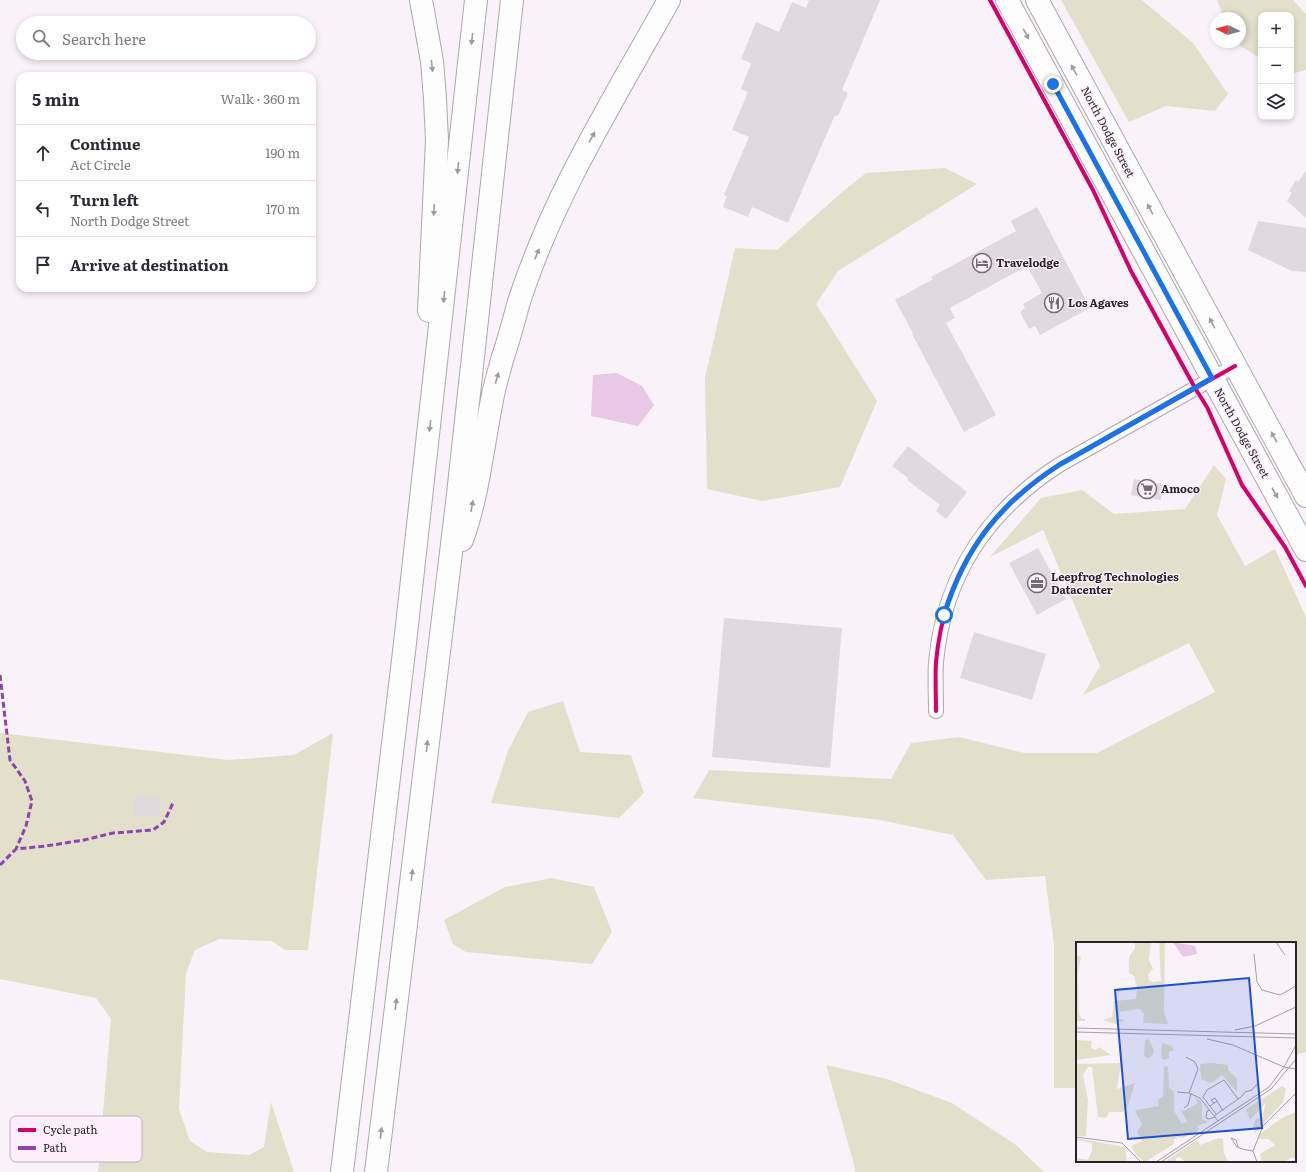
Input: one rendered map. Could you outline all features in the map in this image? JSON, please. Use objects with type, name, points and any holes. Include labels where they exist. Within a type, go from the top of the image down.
[{"type":"main road","points":[[421,0],[432,61],[437,140],[428,322],[433,398]]},
{"type":"main road","points":[[342,1172],[433,398],[476,0]]},
{"type":"main road","points":[[376,1172],[446,582],[457,503],[512,0]]},
{"type":"main road","points":[[446,582],[470,516],[493,394],[528,275],[552,216],[568,183],[669,0]]},
{"type":"main road","name":"North Dodge Street","points":[[1007,0],[1306,550]]},
{"type":"main road","name":"North Dodge Street","points":[[1036,0],[1306,496]]},
{"type":"street","points":[[936,711],[936,663],[939,639],[947,607],[967,558],[998,515],[1016,496],[1059,465],[1235,366]]},
{"type":"shaded area","points":[[1061,0],[1142,0],[1193,43],[1228,94],[1215,111],[1166,106],[1129,122]]},
{"type":"shaded area","points":[[1217,0],[1293,0],[1306,14],[1306,70],[1294,73],[1294,12],[1258,12],[1258,57],[1244,48],[1246,48],[1246,12],[1222,12]]},
{"type":"shaded area","points":[[945,168],[977,184],[838,271],[816,304],[877,401],[840,487],[762,501],[707,489],[705,378],[735,248],[777,250],[841,193],[866,173]]},
{"type":"shaded area","points":[[617,373],[642,386],[654,405],[638,426],[591,416],[593,375]]},
{"type":"shaded area","points":[[1214,465],[1226,479],[1217,515],[1245,566],[1275,549],[1306,617],[1306,1052],[1296,1055],[1296,942],[1076,942],[1076,1088],[1054,1088],[1054,944],[1045,876],[986,880],[953,835],[880,820],[693,798],[709,770],[891,779],[911,743],[959,737],[1024,753],[1097,753],[1215,692],[1189,643],[1083,695],[1100,666],[1043,530],[990,557],[1041,498],[1082,490],[1114,514],[1185,509]]},
{"type":"shaded area","points":[[563,701],[580,752],[631,755],[644,793],[619,818],[491,803],[508,751],[528,712]]},
{"type":"shaded area","points":[[0,733],[228,760],[294,755],[333,733],[308,950],[285,950],[272,941],[219,939],[195,950],[186,973],[179,1109],[190,1141],[207,1152],[249,1155],[264,1147],[271,1102],[294,1172],[98,1172],[99,1162],[142,1162],[142,1116],[103,1116],[111,1019],[96,998],[0,979]]},
{"type":"shaded area","points":[[552,878],[594,887],[612,932],[592,964],[466,952],[453,944],[444,920],[505,887]]},
{"type":"shaded area","points":[[826,1065],[887,1079],[952,1103],[1016,1145],[1044,1172],[855,1172]]},
{"type":"building","points":[[809,0],[880,0],[842,90],[848,93],[838,116],[835,115],[788,223],[752,207],[748,217],[723,207],[727,196],[724,195],[749,137],[732,130],[748,92],[741,89],[751,63],[741,59],[756,22],[779,32],[792,2],[806,8]]},
{"type":"building","points":[[1306,171],[1306,218],[1287,201],[1292,193],[1289,191],[1296,180],[1298,182]]},
{"type":"building","points":[[1037,207],[1090,308],[1040,335],[1035,326],[1029,329],[1020,312],[1025,308],[1023,304],[1042,293],[1027,266],[950,308],[955,318],[946,323],[996,415],[964,432],[895,300],[933,279],[931,277],[1016,231],[1011,221]]},
{"type":"building","points":[[1258,221],[1306,228],[1306,272],[1292,271],[1248,250]]},
{"type":"building","points":[[908,446],[967,492],[946,519],[936,511],[940,505],[907,480],[908,478],[892,466]]},
{"type":"building","name":"Amoco","points":[[1134,479],[1163,484],[1161,500],[1131,495]]},
{"type":"building","points":[[1038,548],[1066,599],[1037,615],[1009,563]]},
{"type":"building","points":[[724,618],[842,628],[830,768],[712,757]]},
{"type":"building","points":[[974,632],[1046,654],[1032,700],[960,678]]},
{"type":"building","points":[[134,796],[160,797],[159,817],[134,817]]},
{"type":"marked path","points":[[0,675],[10,760],[25,781],[32,801],[26,826],[16,849]]},
{"type":"marked path","points":[[0,865],[16,849],[84,840],[113,833],[153,830],[164,822],[173,803]]},
{"type":"cycle path","points":[[990,0],[1093,190],[1131,271],[1195,388],[1207,407],[1242,485],[1285,547],[1306,586]]},
{"type":"cycle path","points":[[936,711],[936,662],[941,630],[948,601],[959,574],[974,548],[991,525],[1011,503],[1033,483],[1059,465],[1235,366]]},
{"type":"place","name":"Travelodge","points":[[982,263]]},
{"type":"place","name":"Los Agaves","points":[[1054,303]]},
{"type":"place","name":"Amoco","points":[[1147,489]]},
{"type":"place","name":"Leepfrog Technologies Datacenter","points":[[1037,583]]},
{"type":"route","points":[[944,615],[953,589],[967,558],[998,515],[1016,496],[1037,479],[1059,465],[1212,378],[1053,84]]}]
